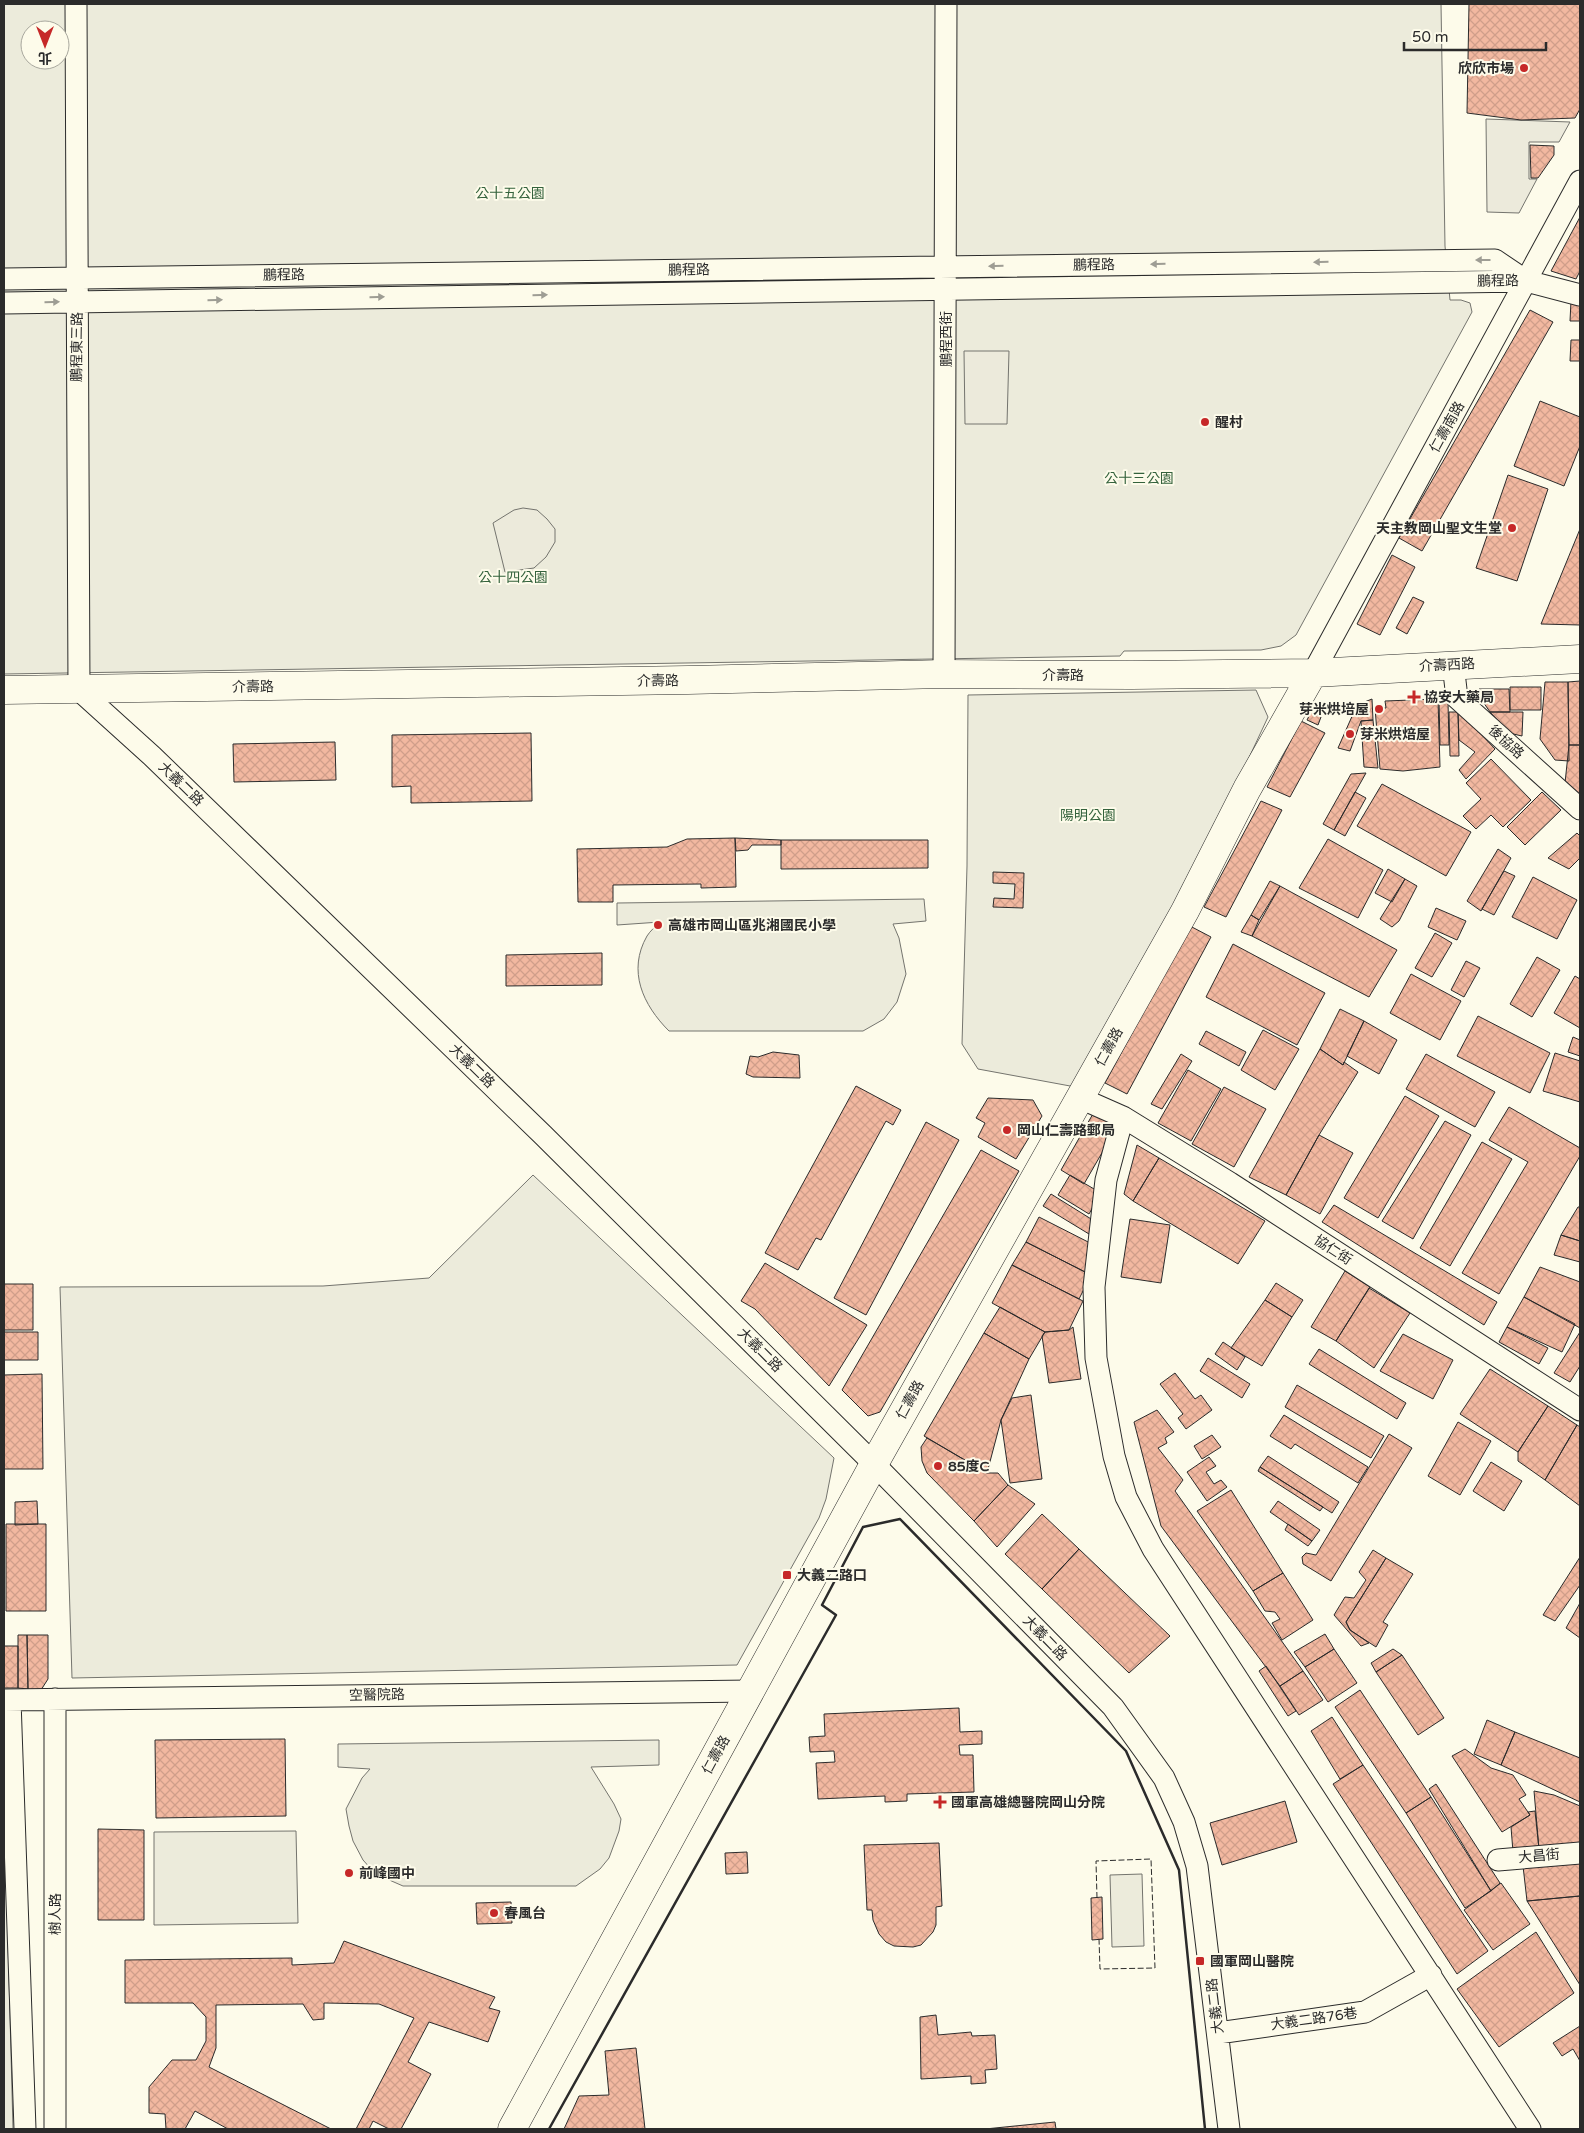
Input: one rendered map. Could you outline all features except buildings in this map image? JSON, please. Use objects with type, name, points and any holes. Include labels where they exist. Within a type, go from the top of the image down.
[{"type":"main road","name":"介壽西路","points":[[1313,672],[1580,658]]},
{"type":"main road","name":"介壽路","points":[[4,690],[944,674],[1132,675],[1313,672]]},
{"type":"main road","name":"仁壽路","points":[[512,2129],[874,1464],[1185,911],[1247,789],[1313,672]]},
{"type":"street","name":"鵬程東三路","points":[[76,4],[79,690]]},
{"type":"street","name":"鵬程西街","points":[[944,674],[946,4]]},
{"type":"street","name":"仁壽南路","points":[[1313,672],[1580,181]]},
{"type":"street","name":"鵬程路","points":[[4,279],[1495,260],[1526,281]]},
{"type":"street","name":"鵬程路","points":[[4,303],[1526,281]]},
{"type":"street","points":[[1526,281],[1580,294]]},
{"type":"street","name":"後協路","points":[[1453,664],[1457,698],[1580,810]]},
{"type":"street","name":"大義二路","points":[[79,690],[152,756],[494,1087],[874,1464],[1113,1707],[1164,1778],[1184,1822],[1197,1866],[1229,2129]]},
{"type":"street","name":"協仁街","points":[[1080,1098],[1124,1117],[1230,1183],[1580,1410]]},
{"type":"street","points":[[1124,1117],[1106,1180],[1094,1287],[1096,1358],[1114,1456],[1126,1498],[1159,1558],[1530,2129]]},
{"type":"street","name":"空醫院路","points":[[7,1700],[750,1691]]},
{"type":"street","name":"樹人路","points":[[55,1699],[55,2129]]},
{"type":"street","points":[[7,1700],[25,2129]]},
{"type":"street","name":"大昌街","points":[[1498,1860],[1580,1852]]},
{"type":"street","name":"大義二路76巷","points":[[1218,2033],[1365,2012],[1431,1975]]},
{"type":"street","points":[[21,2016],[55,2017]]},
{"type":"green space","points":[[4,4],[1441,4],[1445,246],[1450,300],[1461,300],[1470,303],[1472,312],[1296,635],[1281,646],[1261,650],[1124,651],[1120,656],[4,674]]},
{"type":"green space","name":"陽明公園","points":[[1256,690],[1268,717],[1176,914],[1081,1088],[978,1069],[962,1044],[967,866],[968,695]]},
{"type":"green space","points":[[924,899],[926,921],[893,924],[899,938],[906,974],[897,1002],[884,1019],[863,1031],[669,1031],[645,999],[638,975],[641,949],[648,934],[660,922],[617,925],[617,903]]},
{"type":"green space","points":[[533,1175],[834,1458],[826,1499],[819,1518],[737,1665],[72,1678],[60,1287],[323,1286],[429,1278]]},
{"type":"green space","points":[[659,1740],[659,1765],[591,1767],[621,1819],[619,1831],[609,1858],[600,1869],[576,1886],[403,1886],[372,1870],[363,1860],[353,1841],[346,1809],[362,1778],[370,1769],[338,1767],[338,1744]]},
{"type":"green space","points":[[4,1789],[13,2129],[4,2129]]},
{"type":"green space","points":[[296,1831],[298,1923],[154,1925],[154,1832]]},
{"type":"green space","points":[[1142,1874],[1144,1946],[1112,1947],[1110,1875]]},
{"type":"shaded area","points":[[1486,119],[1570,122],[1559,142],[1529,142],[1529,179],[1537,179],[1519,213],[1487,212]]},
{"type":"shaded area","points":[[964,351],[1009,351],[1007,424],[965,424]]},
{"type":"shaded area","points":[[523,508],[537,510],[547,519],[555,529],[555,542],[546,557],[534,568],[505,572],[493,523],[514,510]]},
{"type":"fence","points":[[1097,1898],[1096,1861],[1151,1859],[1155,1968],[1100,1969],[1099,1939]]},
{"type":"wall","points":[[549,2129],[836,1615],[822,1605],[863,1527],[900,1519],[1126,1751],[1179,1870],[1205,2129]]},
{"type":"place","name":"欣欣市場","points":[[1524,68]]},
{"type":"place","name":"醒村","points":[[1205,422]]},
{"type":"place","name":"天主教岡山聖文生堂","points":[[1512,528]]},
{"type":"place","name":"協安大藥局","points":[[1414,697]]},
{"type":"place","name":"芽米烘培屋","points":[[1379,709]]},
{"type":"place","name":"芽米烘焙屋","points":[[1350,734]]},
{"type":"place","name":"高雄市岡山區兆湘國民小學","points":[[658,925]]},
{"type":"place","name":"岡山仁壽路郵局","points":[[1007,1130]]},
{"type":"place","name":"85度C","points":[[938,1466]]},
{"type":"place","name":"大義二路口","points":[[787,1575]]},
{"type":"place","name":"國軍高雄總醫院岡山分院","points":[[940,1802]]},
{"type":"place","name":"前峰國中","points":[[349,1873]]},
{"type":"place","name":"春風台","points":[[494,1913]]},
{"type":"place","name":"國軍岡山醫院","points":[[1200,1961]]},
{"type":"park label","name":"公十五公園","points":[[510,193]]},
{"type":"park label","name":"公十三公園","points":[[1139,478]]},
{"type":"park label","name":"公十四公園","points":[[513,577]]}]
